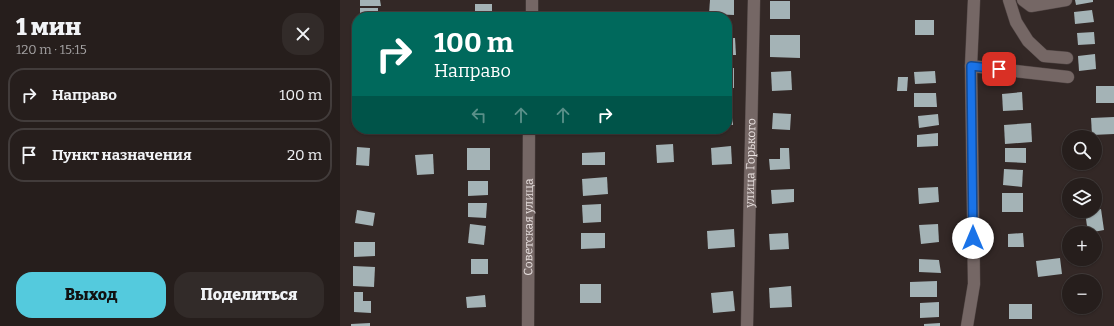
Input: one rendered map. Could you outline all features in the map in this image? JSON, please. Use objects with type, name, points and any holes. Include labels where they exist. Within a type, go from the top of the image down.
[{"type":"street","points":[[532,0],[532,12]]},
{"type":"street","name":"улица Горького","points":[[747,326],[754,0]]},
{"type":"street","points":[[967,326],[974,284],[971,66],[974,0]]},
{"type":"street","points":[[1009,0],[1016,22],[1028,41],[1044,56],[1066,58]]},
{"type":"street","points":[[1024,0],[1030,6],[1066,0]]},
{"type":"street","points":[[971,66],[1068,77]]},
{"type":"street","name":"Советская улица","points":[[528,326],[529,134]]},
{"type":"building","points":[[360,0],[380,0],[381,6],[360,6]]},
{"type":"building","points":[[710,0],[734,0],[734,15],[732,15],[732,12],[709,12]]},
{"type":"building","points":[[1075,0],[1093,0],[1093,2],[1076,5]]},
{"type":"building","points":[[770,1],[790,1],[790,19],[770,19]]},
{"type":"building","points":[[475,4],[492,4],[492,12],[475,12]]},
{"type":"building","points":[[360,8],[378,8],[378,12],[360,12]]},
{"type":"building","points":[[1092,10],[1094,22],[1075,24],[1074,12]]},
{"type":"building","points":[[584,11],[605,11],[605,12]]},
{"type":"building","points":[[915,20],[934,20],[934,35],[915,35]]},
{"type":"building","points":[[1094,32],[1095,44],[1078,45],[1077,33]]},
{"type":"building","points":[[770,35],[800,35],[800,58],[770,57]]},
{"type":"building","points":[[732,38],[735,38],[736,55],[732,55]]},
{"type":"building","points":[[1095,54],[1096,69],[1079,71],[1078,56]]},
{"type":"building","points":[[732,68],[734,68],[734,88],[732,88]]},
{"type":"building","points":[[791,71],[792,90],[772,91],[771,72]]},
{"type":"building","points":[[935,71],[936,83],[915,84],[914,72]]},
{"type":"building","points":[[898,77],[908,77],[907,91],[897,91]]},
{"type":"building","points":[[1096,86],[1114,86],[1114,103],[1096,103]]},
{"type":"building","points":[[1022,92],[1023,110],[1003,111],[1002,94]]},
{"type":"building","points":[[914,93],[936,93],[937,107],[914,107]]},
{"type":"building","points":[[732,105],[733,105],[732,125]]},
{"type":"building","points":[[773,113],[791,114],[790,130],[772,129]]},
{"type":"building","points":[[938,114],[939,125],[919,128],[918,116]]},
{"type":"building","points":[[1114,117],[1114,134],[1102,135],[1102,130],[1092,130],[1091,118]]},
{"type":"building","points":[[1031,123],[1032,142],[1005,144],[1004,125]]},
{"type":"building","points":[[938,133],[938,146],[917,147],[917,135]]},
{"type":"building","points":[[673,144],[674,162],[657,163],[656,145]]},
{"type":"building","points":[[731,146],[732,164],[712,165],[711,148]]},
{"type":"building","points":[[357,147],[370,148],[369,166],[356,165]]},
{"type":"building","points":[[467,148],[490,148],[490,170],[467,170]]},
{"type":"building","points":[[780,148],[789,148],[790,169],[770,170],[769,159],[780,159]]},
{"type":"building","points":[[1005,148],[1026,148],[1026,163],[1005,162]]},
{"type":"building","points":[[605,152],[605,165],[582,165],[582,153]]},
{"type":"building","points":[[433,154],[434,174],[417,175],[415,155]]},
{"type":"building","points":[[1004,169],[1023,170],[1022,187],[1003,185]]},
{"type":"building","points":[[607,177],[608,194],[583,196],[582,179]]},
{"type":"building","points":[[468,181],[488,181],[488,195],[468,196]]},
{"type":"building","points":[[938,187],[939,202],[919,204],[918,188]]},
{"type":"building","points":[[794,189],[794,202],[772,204],[771,190]]},
{"type":"building","points":[[1002,193],[1023,193],[1023,212],[1002,212]]},
{"type":"building","points":[[468,203],[487,203],[486,218],[468,217]]},
{"type":"building","points":[[601,204],[601,222],[583,223],[582,205]]},
{"type":"building","points":[[357,210],[375,213],[373,226],[355,223]]},
{"type":"building","points":[[1102,216],[1104,230],[1102,230],[1102,226],[1087,226],[1086,218],[1102,218]]},
{"type":"building","points":[[470,224],[486,226],[484,245],[468,243]]},
{"type":"building","points":[[938,224],[939,242],[921,244],[919,225]]},
{"type":"building","points":[[734,229],[735,247],[708,249],[707,231]]},
{"type":"building","points":[[581,233],[605,233],[605,248],[581,249]]},
{"type":"building","points":[[788,233],[789,249],[770,250],[769,234]]},
{"type":"building","points":[[1023,233],[1024,247],[1008,247],[1008,234]]},
{"type":"building","points":[[354,242],[375,242],[375,256],[354,257]]},
{"type":"building","points":[[1060,258],[1062,274],[1038,277],[1036,261]]},
{"type":"building","points":[[471,259],[488,259],[488,274],[471,274]]},
{"type":"building","points":[[919,259],[939,260],[941,273],[919,272]]},
{"type":"building","points":[[353,266],[375,267],[374,287],[353,286]]},
{"type":"building","points":[[937,281],[937,297],[910,297],[910,282]]},
{"type":"building","points":[[580,284],[601,284],[601,303],[580,303]]},
{"type":"building","points":[[791,286],[792,307],[770,308],[769,288]]},
{"type":"building","points":[[733,291],[735,311],[713,313],[711,293]]},
{"type":"building","points":[[354,292],[363,292],[363,301],[371,301],[371,313],[354,312]]},
{"type":"building","points":[[485,295],[486,307],[467,308],[466,297]]},
{"type":"building","points":[[939,302],[939,317],[920,318],[920,303]]},
{"type":"building","points":[[1009,304],[1032,304],[1032,319],[1009,319]]},
{"type":"building","points":[[370,323],[370,326],[351,326],[351,324]]},
{"type":"building","points":[[940,323],[940,326],[924,326],[924,324]]},
{"type":"route","points":[[973,238],[971,66],[999,69]]}]
